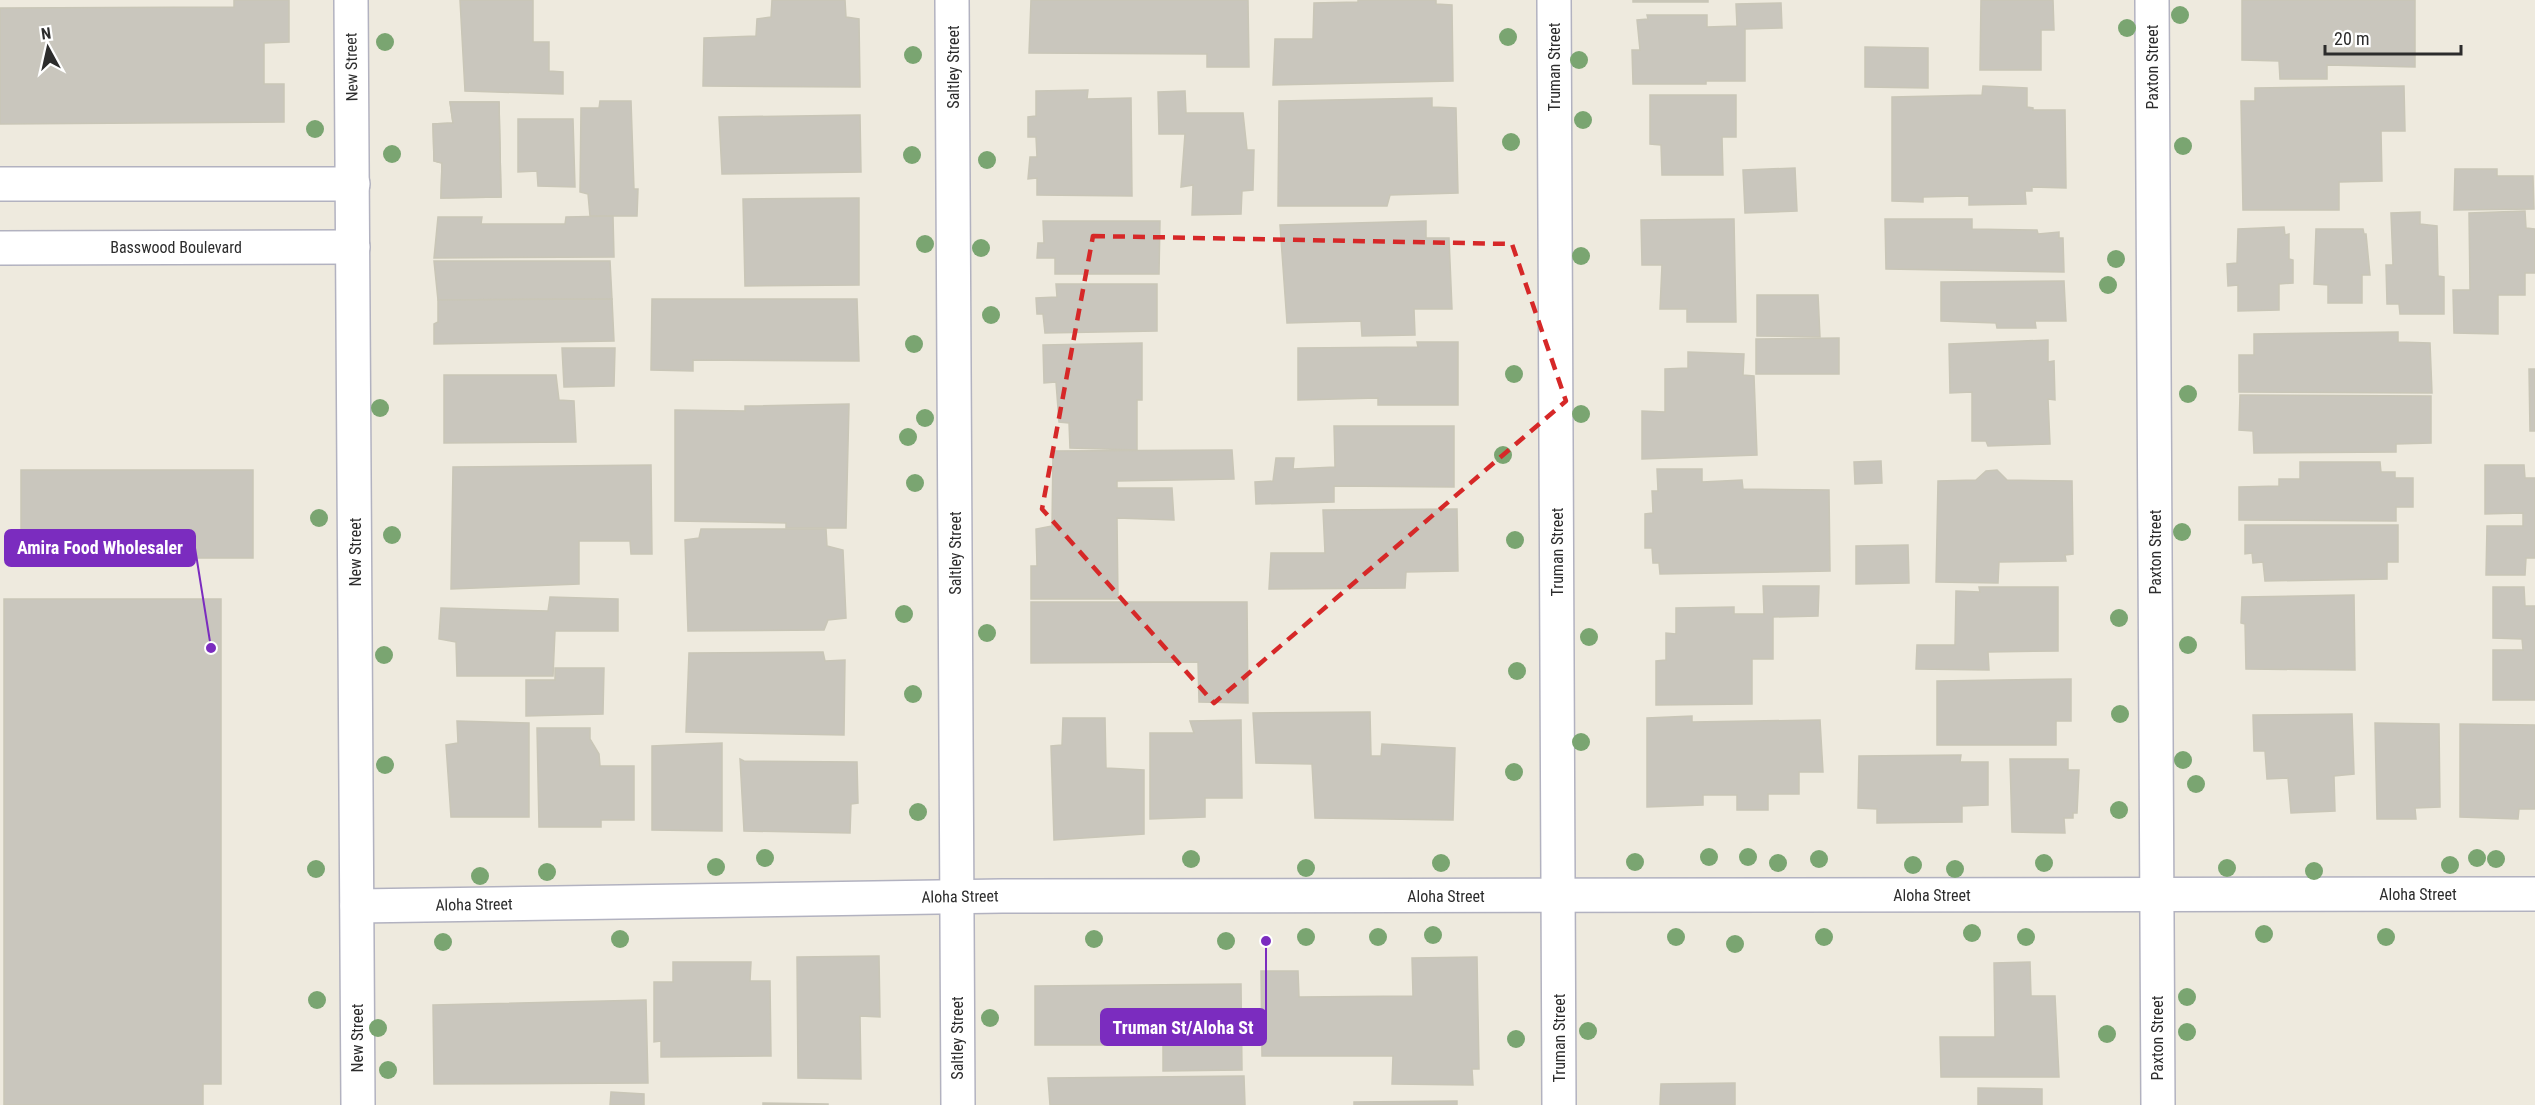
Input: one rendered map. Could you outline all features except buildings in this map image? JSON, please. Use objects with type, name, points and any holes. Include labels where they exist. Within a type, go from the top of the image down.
[{"type":"street","name":"New Street","points":[[351,0],[357,1105]]},
{"type":"street","name":"Saltley Street","points":[[952,0],[958,1105]]},
{"type":"street","name":"Truman Street","points":[[1554,0],[1559,1105]]},
{"type":"street","name":"Paxton Street","points":[[2151,0],[2158,1105]]},
{"type":"street","points":[[0,184],[352,184]]},
{"type":"street","name":"Basswood Boulevard","points":[[0,248],[353,247]]},
{"type":"street","name":"Aloha Street","points":[[357,906],[956,896],[2535,894]]},
{"type":"highlighted area","points":[[1093,236],[1512,244],[1566,401],[1214,703],[1042,509]]},
{"type":"place","name":"Amira Food Wholesaler","points":[[211,648]]},
{"type":"place","name":"Truman St/Aloha St","points":[[1266,941]]}]
